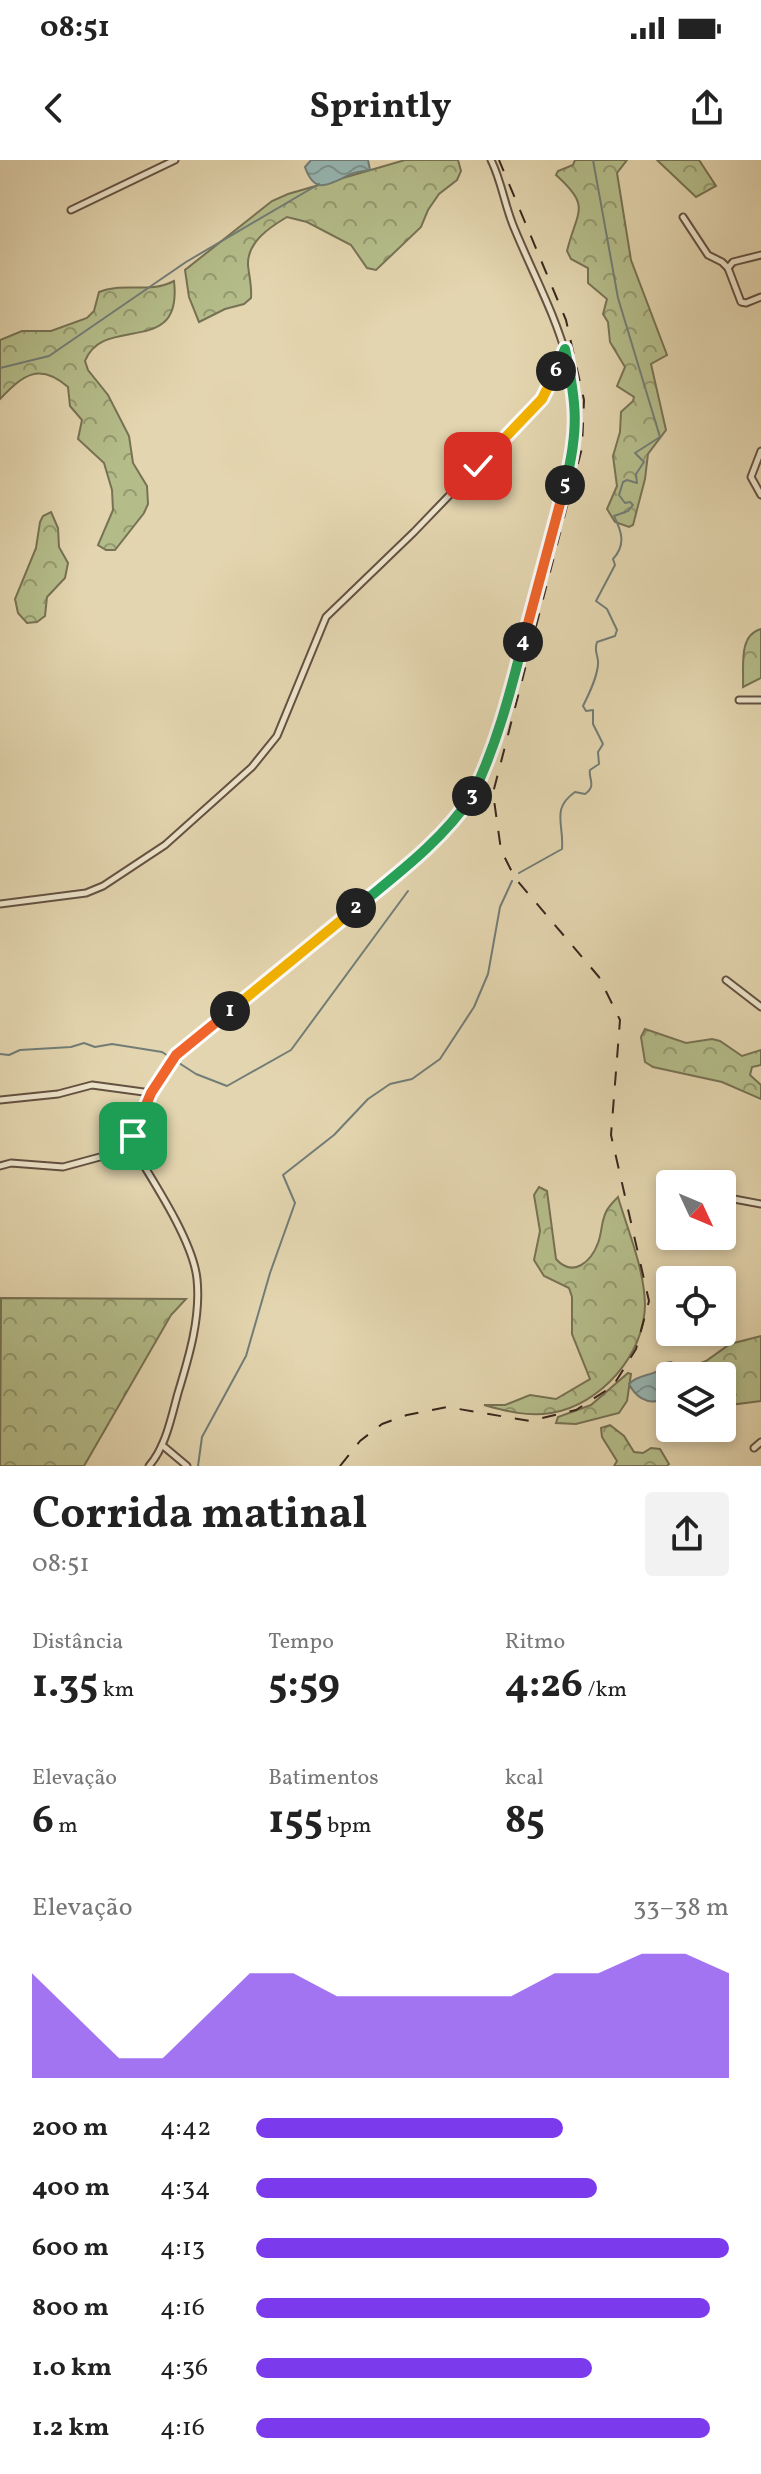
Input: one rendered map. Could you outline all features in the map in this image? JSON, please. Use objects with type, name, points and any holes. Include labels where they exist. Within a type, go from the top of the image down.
[{"type":"street","points":[[71,210],[175,160]]},
{"type":"street","points":[[0,1166],[11,1163],[63,1167],[117,1154],[130,1143],[151,1093],[173,1059],[417,858],[471,798],[508,698],[573,455],[576,410],[565,349],[551,308],[514,229],[491,160]]},
{"type":"street","points":[[683,217],[708,255],[728,268],[741,302],[761,297]]},
{"type":"street","points":[[728,268],[733,262],[761,255]]},
{"type":"street","points":[[0,904],[86,893],[103,886],[165,845],[252,767],[277,736],[326,617],[414,532],[542,399],[565,349]]},
{"type":"street","points":[[761,451],[751,477],[761,495]]},
{"type":"street","points":[[739,700],[761,700]]},
{"type":"street","points":[[726,980],[761,1007]]},
{"type":"street","points":[[0,1100],[58,1094],[92,1085],[151,1093]]},
{"type":"street","points":[[130,1143],[189,1249],[197,1277],[196,1313],[188,1357],[162,1445],[149,1466]]},
{"type":"street","points":[[736,1199],[761,1204]]},
{"type":"street","points":[[754,1448],[761,1442]]},
{"type":"street","points":[[162,1445],[187,1466]]},
{"type":"green space","points":[[405,160],[458,160],[461,171],[457,180],[439,194],[421,227],[376,270],[367,268],[351,245],[307,222],[287,217],[267,231],[251,249],[248,265],[251,298],[244,304],[225,309],[199,322],[189,297],[185,270],[272,201]]},
{"type":"green space","points":[[575,160],[627,160],[617,173],[631,260],[667,355],[651,364],[666,430],[648,454],[645,479],[633,525],[629,527],[615,522],[607,509],[617,486],[613,456],[620,432],[621,412],[634,397],[617,386],[625,367],[610,342],[608,322],[603,314],[607,299],[588,283],[588,268],[571,259],[567,251],[579,210],[578,202],[556,175],[558,171],[573,165]]},
{"type":"green space","points":[[657,160],[699,160],[716,186],[696,197]]},
{"type":"green space","points":[[174,281],[174,305],[167,320],[155,328],[108,339],[95,347],[85,361],[88,370],[108,395],[129,436],[133,463],[147,486],[148,504],[144,513],[115,550],[106,550],[98,545],[113,510],[112,490],[104,463],[78,439],[82,420],[70,406],[68,387],[58,379],[40,373],[16,383],[0,399],[0,340],[22,331],[51,331],[87,318],[94,311],[99,292],[155,287]]},
{"type":"green space","points":[[51,512],[58,528],[59,547],[68,563],[65,578],[47,597],[45,616],[37,622],[27,623],[18,613],[15,599],[36,548],[40,522],[43,516]]},
{"type":"green space","points":[[761,629],[761,678],[743,687],[745,645],[754,632]]},
{"type":"green space","points":[[645,1029],[686,1043],[712,1039],[720,1041],[742,1056],[761,1050],[761,1065],[752,1067],[750,1075],[761,1085],[761,1099],[722,1082],[653,1067],[645,1062],[641,1037]]},
{"type":"green space","points":[[539,1187],[547,1191],[556,1259],[569,1267],[581,1265],[591,1256],[598,1243],[606,1212],[618,1197],[639,1263],[645,1304],[637,1341],[616,1375],[586,1400],[551,1413],[534,1414],[484,1405],[505,1405],[530,1395],[556,1399],[590,1379],[572,1334],[572,1297],[569,1288],[544,1276],[534,1260],[540,1231],[534,1195]]},
{"type":"green space","points":[[1,1298],[186,1299],[171,1315],[84,1466],[0,1466]]},
{"type":"green space","points":[[761,1336],[761,1401],[736,1404],[736,1362],[703,1362],[727,1346],[736,1346],[736,1342]]},
{"type":"green space","points":[[628,1373],[631,1374],[627,1401],[619,1413],[576,1424],[556,1423],[558,1417],[591,1405]]},
{"type":"green space","points":[[610,1425],[624,1436],[634,1452],[660,1449],[669,1464],[614,1466],[617,1461],[602,1437],[601,1428]]},
{"type":"water","points":[[311,160],[368,160],[370,170],[319,185],[305,167]]},
{"type":"water","points":[[656,1372],[656,1401],[638,1396],[629,1384]]},
{"type":"waterway","points":[[519,873],[562,849],[560,817],[563,804],[575,792],[585,794],[589,791],[590,770],[599,764],[598,752],[603,744],[593,724],[593,710],[586,711],[583,706],[597,672],[597,642],[615,636],[617,630],[607,609],[596,601],[620,549],[621,533],[614,516],[628,511],[633,505],[625,503],[619,495],[623,482],[637,483],[636,474],[644,462],[635,453],[660,437],[618,298],[593,160]]},
{"type":"waterway","points":[[0,368],[49,356],[186,262],[319,184]]},
{"type":"waterway","points":[[198,1466],[202,1437],[246,1356],[270,1273],[295,1203],[283,1175],[334,1135],[368,1099],[390,1084],[412,1079],[440,1059],[474,1007],[488,974],[500,907],[512,881]]},
{"type":"waterway","points":[[0,1054],[84,1043],[95,1047],[112,1044],[162,1052],[196,1074],[227,1086],[291,1050],[408,891]]},
{"type":"railway","points":[[340,1466],[360,1441],[382,1424],[407,1415],[447,1407],[530,1421],[576,1410],[613,1386],[636,1349],[649,1301],[611,1135],[620,1020],[599,977],[515,878],[501,850],[493,793],[582,448],[584,400],[566,320],[499,160]]},
{"type":"route","points":[[133,1136],[151,1093],[176,1055],[417,858],[471,798],[508,698],[573,455],[577,425],[575,392],[565,349],[549,390],[478,466]]}]
